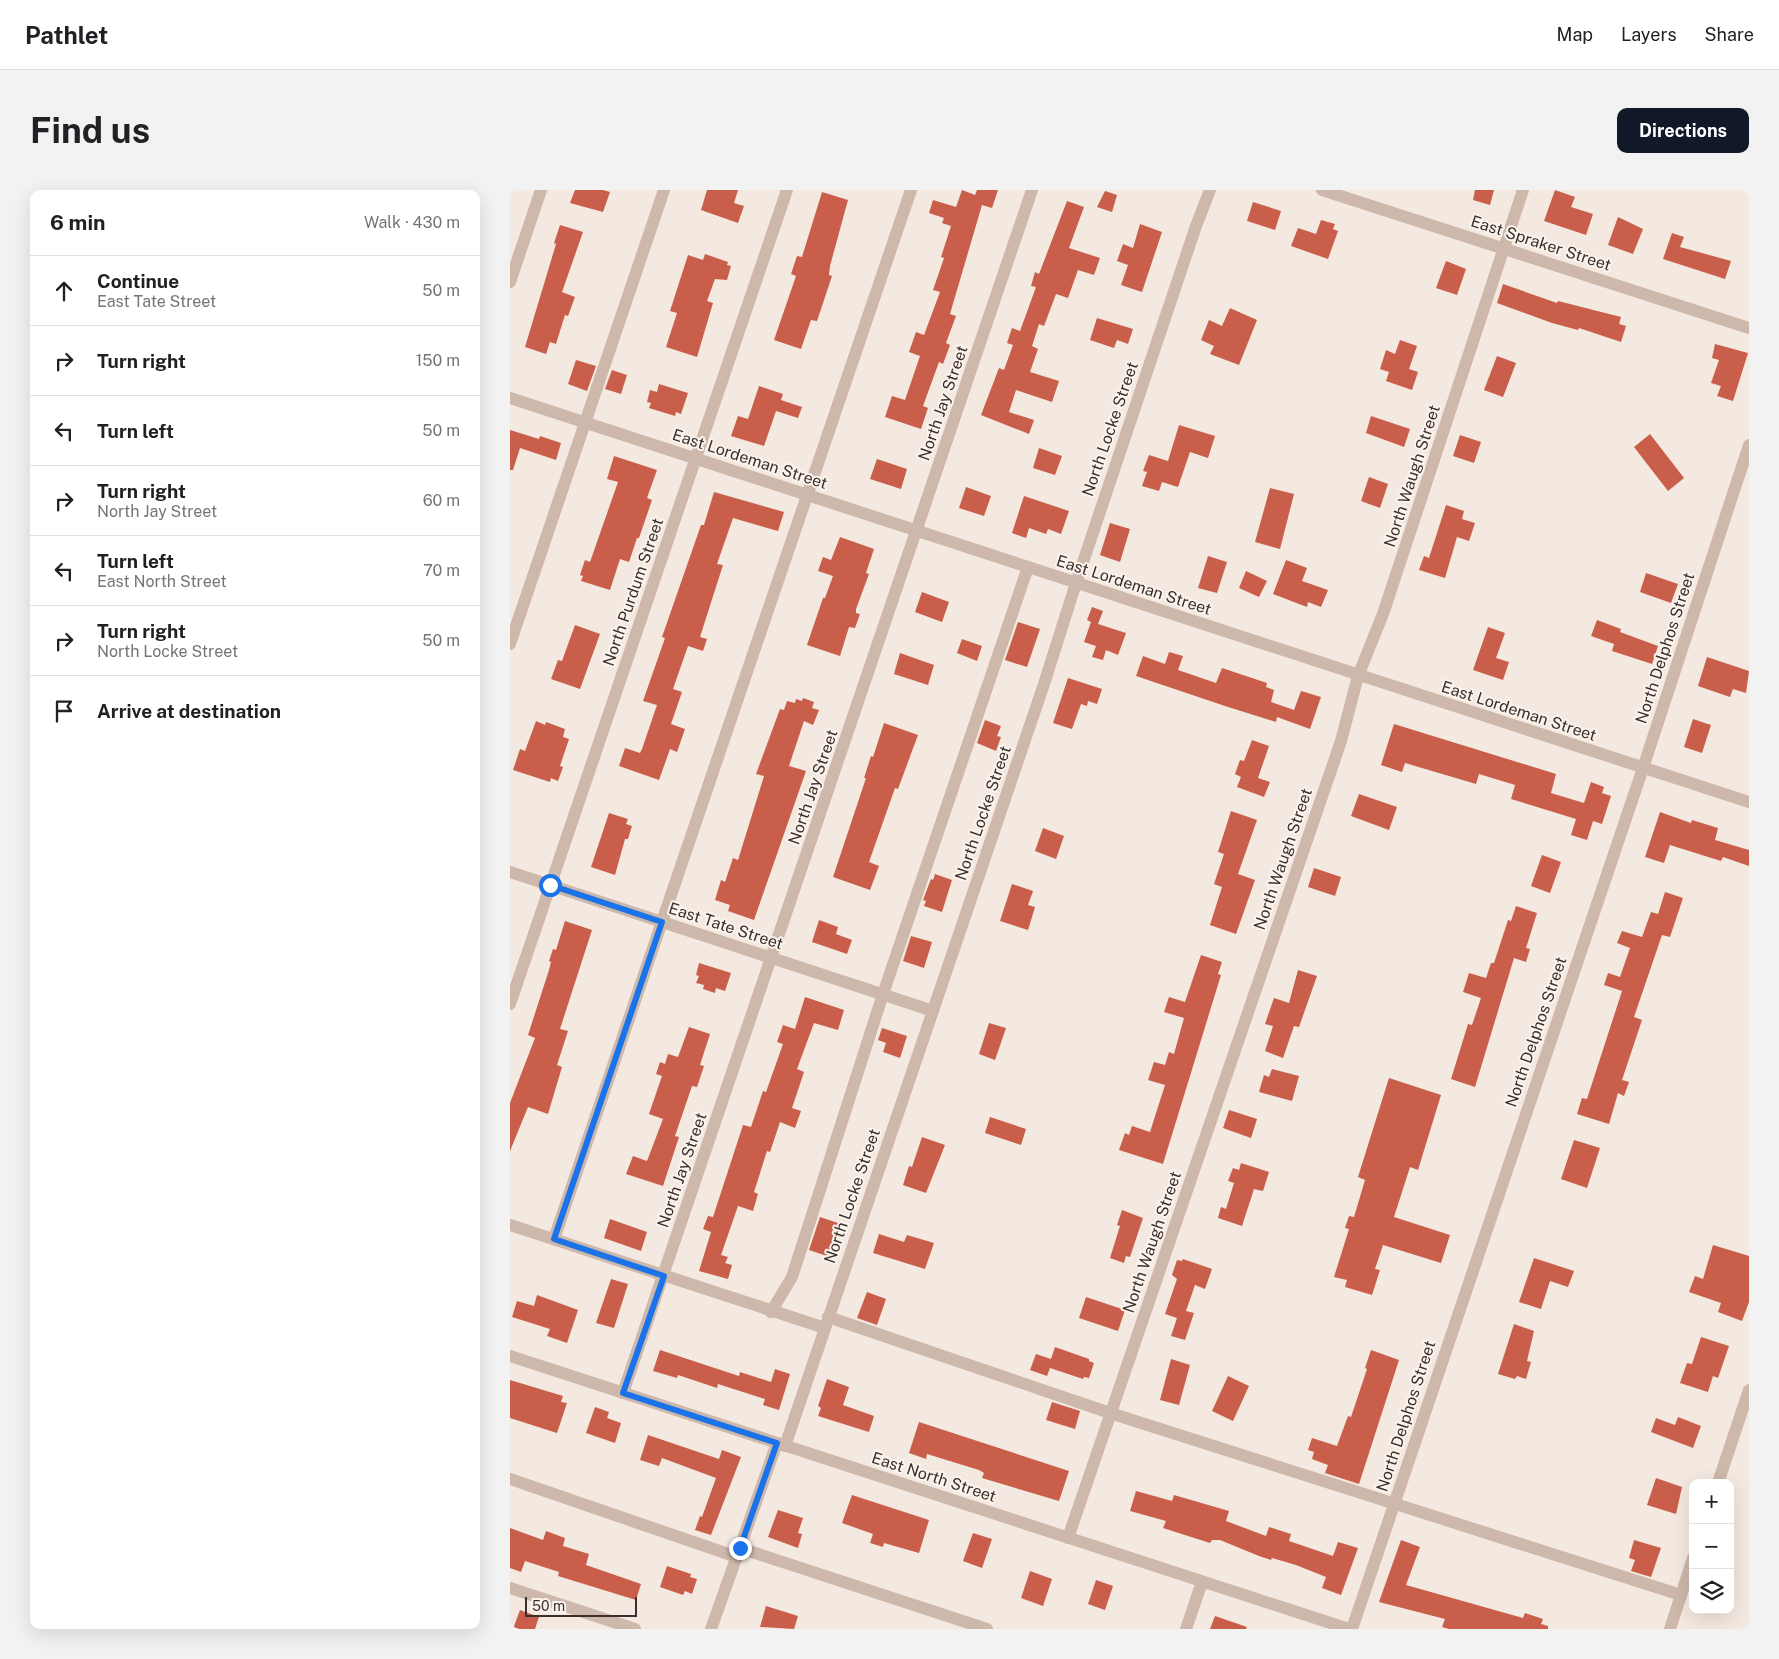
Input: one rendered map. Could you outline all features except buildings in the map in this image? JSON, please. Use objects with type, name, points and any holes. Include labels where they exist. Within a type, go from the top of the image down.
[{"type":"street","points":[[510,282],[541,190]]},
{"type":"street","points":[[510,644],[664,190]]},
{"type":"street","name":"North Purdum Street","points":[[510,1004],[787,190]]},
{"type":"street","points":[[554,1239],[911,190]]},
{"type":"street","name":"North Jay Street","points":[[623,1393],[1032,190]]},
{"type":"street","name":"North Locke Street","points":[[711,1629],[738,1552],[781,1445],[826,1322],[1210,190]]},
{"type":"street","name":"East Spraker Street","points":[[1322,190],[1749,328]]},
{"type":"street","name":"North Waugh Street","points":[[1068,1538],[1338,750],[1358,676],[1383,614],[1523,190]]},
{"type":"street","name":"East Lordeman Street","points":[[510,398],[1749,802]]},
{"type":"street","name":"North Delphos Street","points":[[1350,1629],[1643,768],[1749,445]]},
{"type":"street","points":[[771,1312],[792,1277],[883,994],[1028,567]]},
{"type":"street","name":"East Tate Street","points":[[510,872],[932,1011]]},
{"type":"street","points":[[510,1225],[771,1312],[826,1322],[1681,1595]]},
{"type":"street","name":"East North Street","points":[[510,1356],[1350,1629]]},
{"type":"street","points":[[1719,1479],[1749,1390]]},
{"type":"street","points":[[510,1479],[987,1629]]},
{"type":"street","points":[[1670,1629],[1689,1569]]},
{"type":"street","points":[[1186,1629],[1202,1582]]},
{"type":"street","points":[[510,1588],[635,1629]]},
{"type":"route","points":[[550,885],[662,922],[554,1239],[664,1276],[623,1393],[777,1443],[740,1548]]}]
